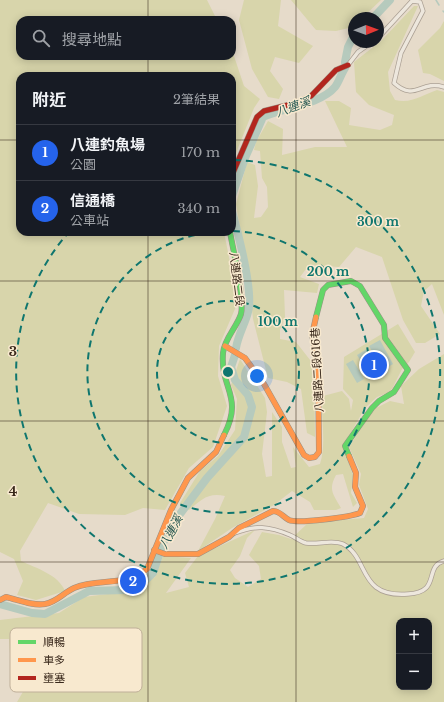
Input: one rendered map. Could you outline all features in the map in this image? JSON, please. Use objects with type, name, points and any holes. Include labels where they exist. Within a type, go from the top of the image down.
[{"type":"street","points":[[384,31],[412,1],[420,2],[423,11],[402,53],[394,83],[402,90],[409,92],[424,86],[435,84],[444,87]]},
{"type":"street","points":[[236,166],[257,117],[264,111],[289,105],[311,96],[336,70],[348,65],[358,52],[364,48]]},
{"type":"street","name":"八連路二段","points":[[0,600],[6,597],[35,604],[46,604],[60,599],[74,588],[132,580],[140,576],[147,569],[171,510],[188,478],[216,452],[231,422],[233,401],[224,374],[223,351],[241,313],[240,289],[231,236]]},
{"type":"street","name":"八連路二段616巷","points":[[225,346],[245,358],[264,384],[304,455],[309,458],[314,457],[319,452],[318,360],[312,335],[323,290],[328,285],[351,281],[360,286],[384,325],[385,338],[398,359],[408,370],[394,392],[390,396],[379,401],[372,408],[346,446],[356,473],[355,487],[363,506],[360,513],[355,516],[303,521],[289,520],[277,511],[239,528],[230,535]]},
{"type":"street","points":[[155,551],[165,554],[198,554],[230,535],[247,528],[258,526],[279,531],[306,543],[342,544],[353,552],[368,580],[376,587],[385,592],[406,594],[422,592],[428,587],[434,567],[438,563],[444,562]]},
{"type":"shaded area","points":[[0,0],[207,0],[215,16],[16,16],[16,60],[235,60],[244,86],[260,99],[254,108],[236,153],[236,72],[16,72],[16,236],[225,236],[238,302],[219,346],[218,376],[227,406],[213,447],[189,468],[165,510],[143,508],[125,515],[79,514],[48,503],[20,551],[21,561],[52,576],[62,585],[65,591],[36,600],[17,595],[23,581],[14,559],[0,552]]},
{"type":"shaded area","points":[[244,0],[281,0],[278,26],[313,46],[299,63],[275,57],[270,71],[283,89],[279,99],[268,97],[252,69],[239,20]]},
{"type":"shaded area","points":[[291,0],[381,0],[368,12],[348,12],[348,28],[336,31],[316,30]]},
{"type":"shaded area","points":[[414,6],[418,6],[388,72],[390,91],[395,100],[401,101],[412,100],[437,90],[444,92],[444,315],[432,284],[424,291],[421,306],[440,334],[425,343],[416,343],[403,320],[382,257],[356,247],[339,267],[309,265],[300,277],[319,284],[317,293],[284,290],[285,317],[280,330],[280,339],[296,342],[314,365],[315,437],[307,433],[301,389],[287,382],[268,378],[253,319],[249,282],[236,204],[247,162],[255,165],[258,186],[254,218],[261,217],[268,207],[267,187],[262,178],[260,151],[254,150],[256,142],[268,121],[283,129],[282,155],[315,147],[347,147],[325,101],[339,101],[351,108],[349,125],[380,130],[392,125],[394,115],[369,105],[356,92],[354,62],[372,48],[384,48],[384,38]]},
{"type":"shaded area","points":[[444,21],[444,81],[430,74],[423,73],[418,50],[440,28]]},
{"type":"shaded area","points":[[398,324],[415,352],[409,362],[402,369],[392,389],[377,397],[365,408],[343,446],[353,475],[351,493],[357,503],[353,507],[343,474],[336,475],[332,485],[332,492],[341,508],[336,510],[314,510],[310,502],[292,491],[274,505],[232,528],[198,551],[225,496],[209,496],[201,500],[189,510],[180,503],[200,471],[218,456],[235,430],[237,399],[231,385],[240,359],[265,398],[267,412],[262,454],[266,477],[272,476],[272,412],[282,427],[282,442],[291,468],[296,467],[293,447],[309,467],[320,464],[323,447],[323,396],[342,391],[349,399],[351,411],[353,400],[343,389],[344,357]]},
{"type":"shaded area","points":[[380,340],[393,364],[383,370],[369,346]]},
{"type":"shaded area","points":[[367,349],[381,371],[371,377],[357,355]]},
{"type":"shaded area","points":[[444,354],[444,702],[17,702],[23,692],[142,692],[142,628],[10,628],[10,654],[9,639],[0,639],[0,620],[59,613],[84,597],[131,591],[155,577],[163,556],[191,558],[166,593],[189,587],[185,573],[198,556],[255,530],[247,538],[240,556],[230,570],[235,578],[248,587],[261,579],[259,566],[249,555],[262,532],[291,539],[308,523],[364,518],[368,509],[359,485],[361,474],[349,447],[374,409],[390,401],[404,404],[401,386],[419,369]]},
{"type":"shaded area","points":[[353,360],[364,379],[357,383],[346,364]]},
{"type":"waterway","name":"八連溪","points":[[379,12],[390,0]]},
{"type":"waterway","points":[[436,0],[439,5]]},
{"type":"waterway","name":"八連溪","points":[[345,62],[348,47]]},
{"type":"waterway","name":"八連溪","points":[[236,184],[245,158],[263,117],[320,98],[335,87],[345,68]]},
{"type":"waterway","name":"八連溪","points":[[236,226],[249,291],[248,312],[236,348]]},
{"type":"waterway","name":"八連溪","points":[[0,604],[32,613],[45,614],[89,591],[125,590],[139,587],[153,573],[163,543],[174,522],[207,478],[244,437],[252,407],[248,395],[235,380],[231,367],[235,355]]},
{"type":"traffic: fast","points":[[224,435],[230,422],[232,401],[225,376],[223,353],[226,343],[239,319],[242,307],[240,286],[231,236]]},
{"type":"traffic: fast","points":[[316,317],[323,290],[328,285],[351,281],[360,286],[384,325],[385,338],[408,370],[394,392],[379,401],[372,408],[345,446],[349,456]]},
{"type":"traffic: slow","points":[[225,346],[245,358],[264,384],[304,455],[309,458],[315,457],[319,452],[318,360],[312,335],[316,317]]},
{"type":"traffic: slow","points":[[0,600],[6,597],[30,603],[45,604],[53,601],[74,588],[93,583],[129,578],[138,575],[147,569],[171,510],[188,478],[216,452],[224,435]]},
{"type":"traffic: slow","points":[[154,550],[165,554],[198,554],[229,537],[239,528],[273,511],[280,513],[289,520],[294,521],[324,520],[360,513],[363,506],[355,487],[356,473],[349,456]]},
{"type":"traffic: jam","points":[[236,166],[257,117],[264,111],[296,103],[311,96],[336,70],[348,65]]},
{"type":"place","name":"八連釣魚場","points":[[374,365]]},
{"type":"place","name":"信通橋","points":[[133,581]]}]
